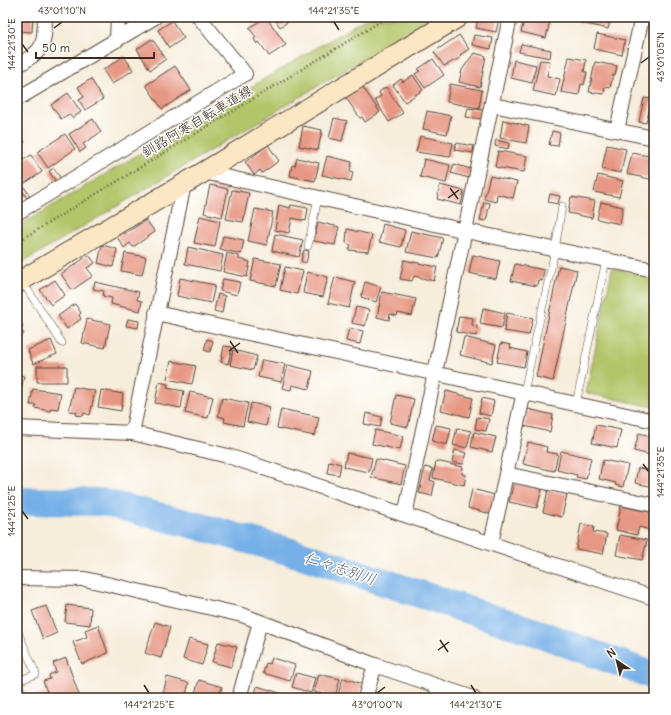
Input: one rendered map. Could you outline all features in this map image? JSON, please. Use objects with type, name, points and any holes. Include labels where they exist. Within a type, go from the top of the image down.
[{"type":"street","points":[[17,66],[38,53],[44,42],[45,17]]},
{"type":"street","points":[[117,40],[118,17]]},
{"type":"street","points":[[17,99],[155,17]]},
{"type":"street","points":[[17,213],[245,74],[199,17]]},
{"type":"street","points":[[19,282],[204,172],[458,17]]},
{"type":"street","points":[[405,515],[493,105],[510,17]]},
{"type":"street","points":[[617,130],[642,17]]},
{"type":"street","points":[[493,105],[654,138]]},
{"type":"street","points":[[204,172],[466,231],[654,270]]},
{"type":"street","points":[[132,433],[184,184]]},
{"type":"street","points":[[156,314],[654,421]]},
{"type":"street","points":[[491,544],[524,392]]},
{"type":"street","points":[[17,428],[132,433],[228,456],[654,598]]},
{"type":"street","points":[[506,474],[654,505]]},
{"type":"street","points":[[17,580],[85,579],[242,615],[375,665],[434,692],[473,698]]},
{"type":"street","points":[[239,698],[260,622]]},
{"type":"street","points":[[365,698],[375,665]]},
{"type":"lane","points":[[308,246],[318,198]]},
{"type":"lane","points":[[524,392],[555,250],[562,206]]},
{"type":"lane","points":[[576,404],[606,260]]},
{"type":"lane","points":[[19,282],[62,344]]},
{"type":"lane","points":[[17,630],[36,674],[18,681],[24,698]]},
{"type":"path","name":"釧路阿寒自転車道線","points":[[17,242],[388,17]]},
{"type":"green space","points":[[368,17],[434,17],[17,266],[17,227]]},
{"type":"green space","points":[[612,269],[654,277],[654,407],[586,393]]},
{"type":"building","points":[[17,17],[33,17],[32,32],[17,31]]},
{"type":"building","points":[[266,17],[286,45],[269,56],[259,42],[257,44],[254,39],[256,37],[249,28]]},
{"type":"building","points":[[273,17],[295,17],[280,27]]},
{"type":"building","points":[[327,17],[336,17],[337,18],[331,22]]},
{"type":"building","points":[[478,17],[499,19],[496,32],[476,28]]},
{"type":"building","points":[[525,17],[551,17],[546,38],[521,32]]},
{"type":"building","points":[[580,17],[611,17],[608,29],[578,22]]},
{"type":"building","points":[[652,17],[654,17],[654,27],[650,26]]},
{"type":"building","points":[[172,21],[184,38],[169,48],[158,30]]},
{"type":"building","points":[[597,34],[625,40],[622,55],[594,49]]},
{"type":"building","points":[[459,35],[469,49],[460,55],[462,57],[444,66],[434,52]]},
{"type":"building","points":[[474,35],[493,38],[491,49],[472,45]]},
{"type":"building","points":[[17,36],[21,37],[20,44],[17,44]]},
{"type":"building","points":[[152,39],[166,59],[150,70],[137,49]]},
{"type":"building","points":[[521,44],[551,50],[550,58],[519,52]]},
{"type":"building","points":[[474,53],[486,56],[480,87],[459,82],[462,70]]},
{"type":"building","points":[[124,56],[133,70],[112,84],[103,70]]},
{"type":"building","points":[[569,57],[586,60],[584,72],[587,72],[584,85],[581,84],[579,95],[561,92]]},
{"type":"building","points":[[433,59],[444,75],[425,88],[415,74],[420,71],[418,69]]},
{"type":"building","points":[[514,60],[536,65],[532,83],[511,78]]},
{"type":"building","points":[[540,60],[550,61],[547,76],[560,79],[556,96],[533,91]]},
{"type":"building","points":[[595,62],[617,66],[610,88],[605,87],[604,94],[589,92]]},
{"type":"building","points":[[175,66],[191,90],[162,109],[146,85]]},
{"type":"building","points":[[413,75],[423,90],[405,102],[393,85],[401,79],[403,82]]},
{"type":"building","points":[[91,79],[103,99],[85,110],[79,100],[84,97],[78,87]]},
{"type":"building","points":[[450,84],[482,90],[479,108],[447,102]]},
{"type":"building","points":[[362,86],[380,112],[365,122],[362,117],[360,118],[346,98]]},
{"type":"building","points":[[386,87],[403,113],[389,122],[375,100],[381,96],[379,92]]},
{"type":"building","points":[[68,93],[81,112],[72,118],[69,114],[61,119],[51,105]]},
{"type":"building","points":[[644,98],[652,99],[646,123],[639,122]]},
{"type":"building","points":[[468,108],[483,110],[482,119],[466,117]]},
{"type":"building","points":[[427,111],[451,116],[447,134],[423,129]]},
{"type":"building","points":[[334,118],[347,121],[342,141],[329,138]]},
{"type":"building","points":[[93,119],[101,132],[83,144],[86,148],[80,152],[69,134]]},
{"type":"building","points":[[503,120],[529,126],[526,143],[500,138]]},
{"type":"building","points":[[303,126],[322,130],[318,150],[299,146]]},
{"type":"building","points":[[17,130],[25,142],[17,147]]},
{"type":"building","points":[[552,131],[560,133],[558,146],[549,145]]},
{"type":"building","points":[[65,134],[75,149],[48,168],[37,152]]},
{"type":"building","points":[[420,136],[453,143],[450,157],[416,152]]},
{"type":"building","points":[[496,140],[509,143],[508,149],[495,146]]},
{"type":"building","points":[[456,143],[474,146],[473,153],[455,150]]},
{"type":"building","points":[[268,145],[279,161],[262,173],[260,170],[254,175],[245,162]]},
{"type":"building","points":[[607,145],[626,149],[621,173],[602,169]]},
{"type":"building","points":[[498,151],[527,156],[524,172],[495,167]]},
{"type":"building","points":[[632,153],[649,156],[648,161],[654,162],[654,180],[627,174]]},
{"type":"building","points":[[31,155],[42,172],[22,185],[17,177],[17,164]]},
{"type":"building","points":[[327,156],[352,162],[350,171],[353,172],[351,181],[322,175]]},
{"type":"building","points":[[297,158],[319,163],[315,181],[290,176],[292,165],[295,166]]},
{"type":"building","points":[[424,159],[450,165],[446,183],[420,177]]},
{"type":"building","points":[[454,164],[471,169],[469,178],[451,173]]},
{"type":"building","points":[[54,168],[61,179],[56,182],[49,171]]},
{"type":"building","points":[[598,175],[623,181],[619,197],[594,192]]},
{"type":"building","points":[[490,176],[517,182],[513,198],[497,194],[496,202],[484,199]]},
{"type":"building","points":[[210,185],[228,189],[222,217],[204,213]]},
{"type":"building","points":[[440,185],[464,191],[461,205],[437,199]]},
{"type":"building","points":[[24,187],[30,196],[27,198],[21,189]]},
{"type":"building","points":[[232,190],[249,193],[243,222],[226,219]]},
{"type":"building","points":[[550,194],[560,196],[558,204],[548,202]]},
{"type":"building","points":[[571,197],[595,201],[592,218],[568,213]]},
{"type":"building","points":[[484,202],[490,203],[486,221],[480,220]]},
{"type":"building","points":[[601,202],[623,207],[620,224],[597,219]]},
{"type":"building","points":[[279,205],[290,208],[291,205],[308,208],[306,221],[292,218],[289,233],[275,230]]},
{"type":"building","points":[[255,209],[273,212],[267,245],[248,241]]},
{"type":"building","points":[[200,216],[220,221],[215,247],[194,243]]},
{"type":"building","points":[[146,220],[155,232],[133,247],[130,243],[124,248],[117,237],[123,232],[124,234]]},
{"type":"building","points":[[318,222],[339,227],[335,245],[314,241]]},
{"type":"building","points":[[383,224],[405,230],[401,247],[379,242]]},
{"type":"building","points":[[347,229],[372,235],[368,252],[349,250],[351,245],[346,243]]},
{"type":"building","points":[[411,231],[443,238],[438,258],[406,252]]},
{"type":"building","points":[[275,234],[303,240],[299,257],[272,251]]},
{"type":"building","points":[[223,236],[244,240],[241,254],[220,249]]},
{"type":"building","points":[[102,245],[117,249],[113,267],[98,263]]},
{"type":"building","points":[[188,247],[223,255],[220,271],[185,264]]},
{"type":"building","points":[[304,250],[309,251],[306,263],[301,261]]},
{"type":"building","points":[[125,253],[146,257],[142,275],[121,271]]},
{"type":"building","points":[[227,253],[239,256],[239,259],[250,262],[247,277],[223,272]]},
{"type":"building","points":[[89,255],[95,263],[87,268],[93,276],[72,290],[61,274]]},
{"type":"building","points":[[473,255],[500,261],[496,279],[469,273]]},
{"type":"building","points":[[255,259],[281,264],[276,286],[250,281]]},
{"type":"building","points":[[404,260],[437,267],[434,281],[414,276],[412,281],[400,279]]},
{"type":"building","points":[[515,264],[544,270],[542,281],[538,280],[537,286],[511,281]]},
{"type":"building","points":[[559,266],[577,270],[553,381],[536,377]]},
{"type":"building","points":[[285,267],[303,271],[297,294],[280,290]]},
{"type":"building","points":[[307,272],[328,277],[323,297],[303,293]]},
{"type":"building","points":[[335,277],[355,282],[349,308],[328,303]]},
{"type":"building","points":[[180,278],[215,285],[211,303],[177,296]]},
{"type":"building","points":[[223,279],[240,282],[237,295],[220,291]]},
{"type":"building","points":[[55,280],[65,295],[51,305],[40,290]]},
{"type":"building","points":[[95,282],[139,292],[137,300],[142,301],[140,311],[111,304],[112,298],[103,296],[104,291],[93,289]]},
{"type":"building","points":[[365,282],[381,287],[376,302],[361,297]]},
{"type":"building","points":[[382,292],[416,299],[412,316],[398,313],[397,316],[390,314],[389,320],[377,317]]},
{"type":"building","points":[[218,294],[225,296],[222,313],[214,311]]},
{"type":"building","points":[[75,304],[81,313],[79,315],[81,319],[67,329],[58,316]]},
{"type":"building","points":[[356,307],[369,310],[365,326],[352,323]]},
{"type":"building","points":[[483,308],[505,313],[502,328],[480,324]]},
{"type":"building","points":[[507,313],[533,318],[529,335],[504,331]]},
{"type":"building","points":[[459,316],[473,318],[472,325],[477,326],[476,336],[456,332]]},
{"type":"building","points":[[17,317],[23,326],[20,328],[24,334],[20,337],[17,332]]},
{"type":"building","points":[[87,319],[110,324],[105,348],[82,343]]},
{"type":"building","points":[[128,319],[139,321],[138,328],[126,326]]},
{"type":"building","points":[[349,328],[363,331],[360,344],[346,341]]},
{"type":"building","points":[[464,337],[496,345],[492,363],[460,355]]},
{"type":"building","points":[[207,339],[213,341],[210,352],[204,350]]},
{"type":"building","points":[[51,340],[57,354],[33,364],[28,350]]},
{"type":"building","points":[[501,343],[511,345],[510,348],[527,352],[524,367],[497,362]]},
{"type":"building","points":[[224,346],[232,347],[228,364],[221,362]]},
{"type":"building","points":[[233,350],[257,356],[253,370],[230,365]]},
{"type":"building","points":[[262,360],[285,364],[281,382],[258,377]]},
{"type":"building","points":[[171,361],[196,366],[192,384],[167,379]]},
{"type":"building","points":[[288,365],[313,371],[309,389],[292,385],[291,390],[282,388]]},
{"type":"building","points":[[37,366],[67,366],[67,382],[37,382]]},
{"type":"building","points":[[17,375],[24,376],[19,399],[17,398]]},
{"type":"building","points":[[159,382],[168,384],[167,388],[184,391],[181,408],[155,403]]},
{"type":"building","points":[[74,387],[95,391],[90,415],[84,413],[83,416],[76,415],[77,412],[69,411]]},
{"type":"building","points":[[33,389],[61,393],[58,409],[51,408],[50,411],[35,408],[36,405],[30,405]]},
{"type":"building","points":[[101,390],[123,394],[121,411],[98,407]]},
{"type":"building","points":[[446,391],[473,398],[469,417],[441,410]]},
{"type":"building","points":[[190,392],[213,397],[208,418],[185,413]]},
{"type":"building","points":[[396,395],[414,399],[408,427],[390,423]]},
{"type":"building","points":[[222,398],[248,403],[243,426],[224,422],[225,418],[218,416]]},
{"type":"building","points":[[482,398],[494,401],[491,416],[479,413]]},
{"type":"building","points":[[251,403],[270,407],[266,426],[247,422]]},
{"type":"building","points":[[281,409],[319,417],[315,436],[277,428]]},
{"type":"building","points":[[528,409],[553,415],[550,432],[524,426]]},
{"type":"building","points":[[366,413],[382,417],[380,427],[364,424]]},
{"type":"building","points":[[477,417],[489,419],[486,431],[475,429]]},
{"type":"building","points":[[436,425],[451,428],[447,445],[432,441]]},
{"type":"building","points":[[596,425],[621,430],[617,448],[592,443]]},
{"type":"building","points":[[457,428],[471,431],[467,448],[453,445]]},
{"type":"building","points":[[375,430],[403,436],[400,450],[372,444]]},
{"type":"building","points":[[474,432],[496,437],[492,452],[471,447]]},
{"type":"building","points":[[639,433],[654,437],[654,456],[634,451]]},
{"type":"building","points":[[528,442],[547,447],[546,452],[558,454],[554,471],[523,464]]},
{"type":"building","points":[[455,450],[467,453],[463,464],[452,462]]},
{"type":"building","points":[[561,451],[591,458],[586,479],[557,470]]},
{"type":"building","points":[[347,453],[372,458],[369,472],[344,467]]},
{"type":"building","points":[[376,459],[405,466],[401,484],[371,477]]},
{"type":"building","points":[[603,460],[628,465],[623,487],[615,485],[616,483],[599,479]]},
{"type":"building","points":[[329,461],[341,464],[339,475],[327,473]]},
{"type":"building","points":[[436,461],[463,467],[462,474],[466,475],[464,485],[433,478]]},
{"type":"building","points":[[425,467],[433,469],[430,480],[435,482],[432,496],[419,493]]},
{"type":"building","points":[[638,468],[654,471],[654,487],[635,483]]},
{"type":"building","points":[[514,482],[542,489],[537,508],[509,502]]},
{"type":"building","points":[[472,489],[495,495],[491,514],[468,508]]},
{"type":"building","points":[[548,490],[567,494],[562,517],[543,512]]},
{"type":"building","points":[[621,506],[654,513],[654,531],[639,527],[637,535],[616,530]]},
{"type":"building","points":[[581,524],[594,527],[593,532],[607,534],[603,554],[576,549]]},
{"type":"building","points":[[620,535],[647,540],[642,560],[616,555]]},
{"type":"building","points":[[67,605],[91,608],[90,625],[65,622]]},
{"type":"building","points":[[46,606],[57,633],[43,639],[32,611]]},
{"type":"building","points":[[155,622],[170,627],[161,658],[145,653]]},
{"type":"building","points":[[98,625],[108,653],[82,664],[73,642],[87,637],[85,630]]},
{"type":"building","points":[[189,639],[208,644],[202,665],[183,659]]},
{"type":"building","points":[[218,642],[237,647],[231,667],[212,662]]},
{"type":"building","points":[[66,658],[80,698],[30,698],[47,692],[43,681],[50,679],[49,675],[56,672],[53,663]]},
{"type":"building","points":[[272,658],[295,665],[290,681],[263,673],[266,663],[270,664]]},
{"type":"building","points":[[296,673],[315,678],[311,693],[292,687]]},
{"type":"building","points":[[319,674],[340,679],[335,697],[314,692]]},
{"type":"building","points":[[167,677],[189,683],[185,698],[162,698]]},
{"type":"building","points":[[343,678],[363,684],[359,698],[337,698]]},
{"type":"building","points":[[199,680],[222,687],[219,698],[194,697]]},
{"type":"building","points":[[257,686],[286,695],[285,698],[254,698]]},
{"type":"building","points":[[374,692],[393,698],[373,698]]},
{"type":"building","points":[[301,693],[316,698],[299,698]]},
{"type":"waterway","name":"仁々志別川","points":[[17,501],[102,502],[202,527],[305,556],[541,634],[654,676]]}]
